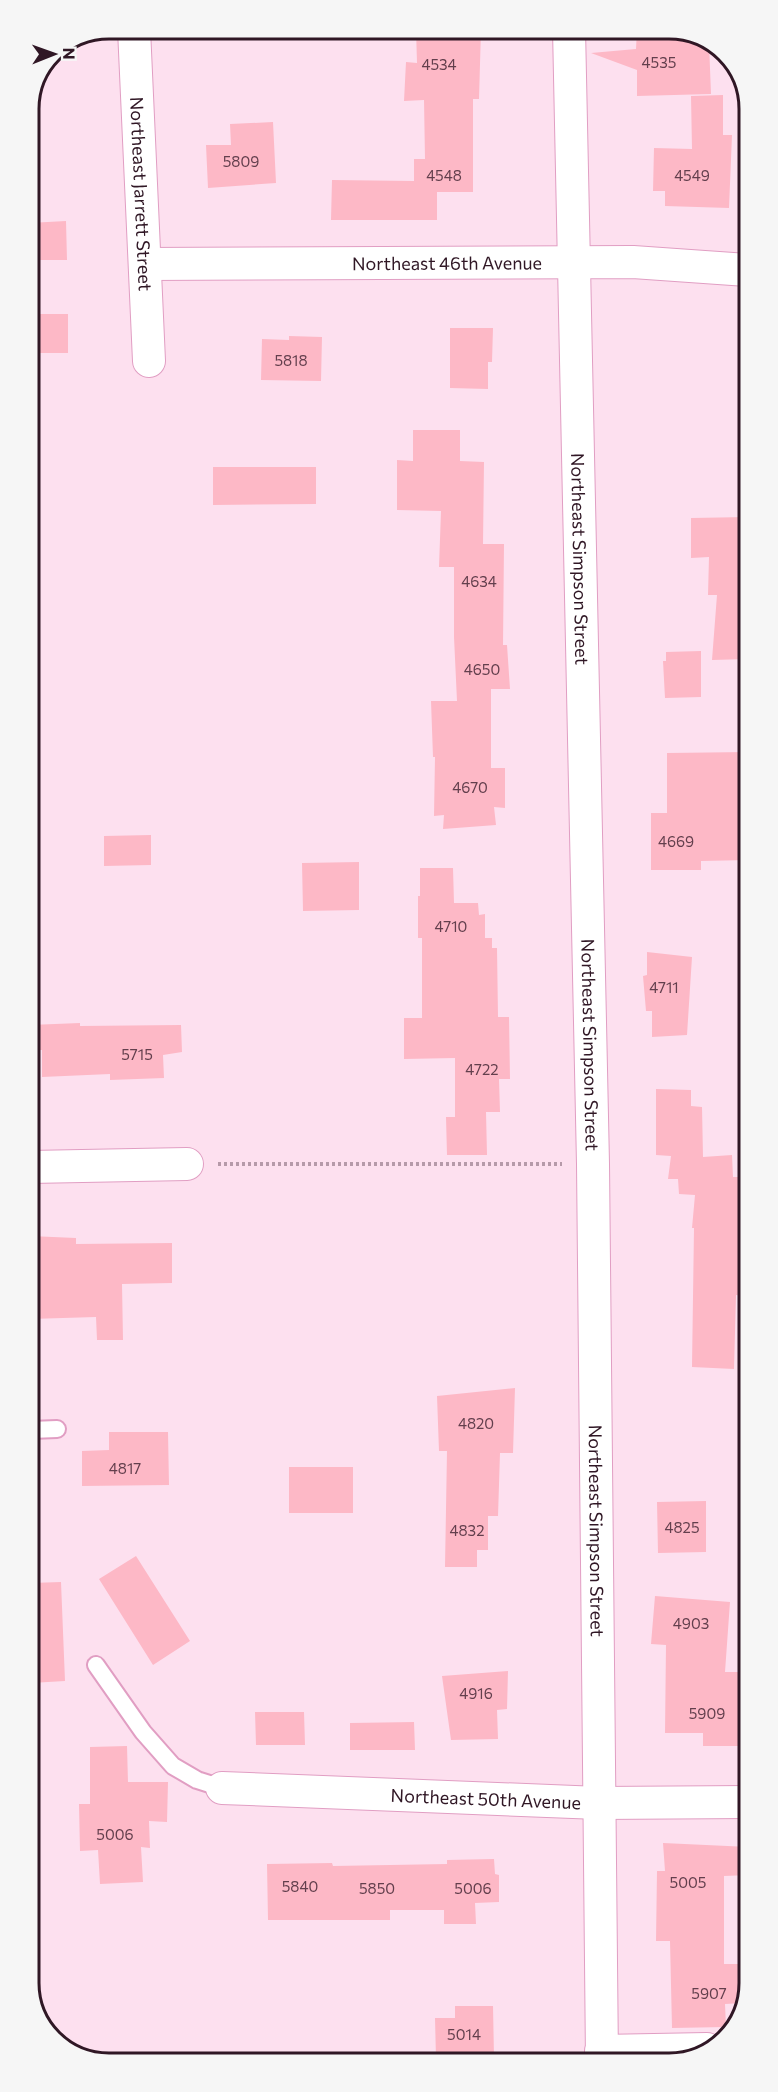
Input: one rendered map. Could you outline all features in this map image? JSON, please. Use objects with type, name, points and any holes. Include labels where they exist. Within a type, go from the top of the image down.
[{"type":"street","name":"Northeast Jarrett Street","points":[[135,39],[149,361]]},
{"type":"street","name":"Northeast Simpson Street","points":[[569,39],[593,1164],[602,2053]]},
{"type":"street","name":"Northeast 46th Avenue","points":[[145,264],[574,261],[633,262],[739,269]]},
{"type":"street","points":[[39,1167],[187,1164]]},
{"type":"street","name":"Northeast 50th Avenue","points":[[222,1788],[599,1803],[739,1802]]},
{"type":"street","points":[[647,2053],[689,2050]]},
{"type":"lane","points":[[39,1430],[57,1430]]},
{"type":"lane","points":[[96,1665],[143,1732],[173,1766],[197,1780],[222,1788]]},
{"type":"path","points":[[187,1164],[593,1164]]},
{"type":"building","points":[[416,39],[481,39],[479,99],[473,99],[473,192],[437,192],[437,220],[331,220],[332,180],[414,181],[414,159],[425,159],[424,100],[404,101],[406,62],[417,63]]},
{"type":"building","points":[[636,39],[674,39],[696,44],[708,51],[711,94],[637,96],[637,70],[591,53],[636,49]]},
{"type":"building","points":[[723,95],[723,135],[732,135],[729,208],[665,206],[665,191],[653,191],[654,148],[692,149],[691,96]]},
{"type":"building","points":[[273,122],[276,183],[208,188],[206,145],[231,145],[230,124]]},
{"type":"building","points":[[66,221],[67,260],[39,260],[39,222]]},
{"type":"building","points":[[39,314],[68,314],[68,353],[39,353]]},
{"type":"building","points":[[450,328],[493,328],[492,362],[488,362],[488,389],[450,388]]},
{"type":"building","points":[[289,336],[322,337],[321,381],[261,380],[262,339],[289,340]]},
{"type":"building","points":[[413,430],[460,430],[460,461],[484,462],[483,544],[504,544],[503,645],[507,645],[510,689],[491,689],[491,768],[505,768],[505,808],[494,807],[496,825],[443,829],[444,815],[434,816],[435,757],[433,757],[431,701],[457,701],[454,567],[439,567],[441,511],[397,510],[397,460],[413,461]]},
{"type":"building","points":[[213,467],[316,467],[316,504],[213,505]]},
{"type":"building","points":[[739,517],[739,659],[712,660],[717,595],[708,595],[709,557],[691,558],[691,518]]},
{"type":"building","points":[[701,651],[701,697],[665,698],[663,661],[666,661],[666,652]]},
{"type":"building","points":[[739,752],[739,860],[701,861],[701,870],[651,870],[651,813],[667,813],[667,753]]},
{"type":"building","points":[[151,835],[151,865],[104,866],[104,836]]},
{"type":"building","points":[[359,862],[359,910],[303,911],[302,863]]},
{"type":"building","points":[[420,868],[453,868],[454,903],[478,903],[479,915],[485,914],[485,938],[492,938],[492,948],[497,948],[498,1017],[509,1017],[510,1079],[499,1079],[500,1112],[486,1112],[487,1155],[447,1155],[446,1117],[455,1117],[455,1058],[404,1059],[404,1018],[422,1018],[422,938],[418,938]]},
{"type":"building","points":[[647,952],[692,957],[687,1035],[652,1037],[652,1011],[646,1011],[643,976],[647,975]]},
{"type":"building","points":[[39,1025],[181,1025],[182,1052],[163,1055],[164,1078],[110,1080],[110,1074],[42,1077]]},
{"type":"building","points":[[656,1089],[691,1090],[691,1106],[702,1107],[703,1157],[732,1155],[733,1177],[739,1177],[739,1295],[736,1295],[734,1369],[692,1367],[694,1228],[692,1228],[695,1195],[679,1194],[678,1179],[668,1179],[671,1156],[656,1155]]},
{"type":"building","points":[[39,1236],[76,1238],[76,1244],[172,1243],[172,1283],[122,1284],[123,1340],[97,1340],[96,1317],[39,1319]]},
{"type":"building","points":[[515,1388],[513,1453],[500,1453],[498,1516],[488,1516],[488,1550],[477,1550],[477,1567],[445,1567],[447,1451],[439,1451],[437,1396]]},
{"type":"building","points":[[109,1432],[168,1432],[169,1485],[82,1486],[82,1451],[109,1450]]},
{"type":"building","points":[[289,1467],[353,1467],[353,1513],[289,1513]]},
{"type":"building","points":[[706,1501],[706,1552],[658,1553],[657,1502]]},
{"type":"building","points":[[136,1556],[190,1641],[153,1665],[99,1579]]},
{"type":"building","points":[[61,1582],[65,1681],[39,1683],[39,1583]]},
{"type":"building","points":[[655,1596],[730,1602],[725,1672],[739,1672],[739,1746],[703,1746],[703,1733],[665,1733],[666,1645],[651,1644]]},
{"type":"building","points":[[508,1671],[507,1709],[497,1710],[498,1739],[451,1740],[442,1676]]},
{"type":"building","points":[[255,1712],[304,1712],[305,1745],[256,1745]]},
{"type":"building","points":[[414,1722],[415,1750],[350,1750],[350,1723]]},
{"type":"building","points":[[127,1746],[128,1782],[168,1782],[167,1822],[149,1821],[150,1848],[141,1847],[143,1882],[100,1884],[98,1850],[80,1851],[79,1804],[90,1804],[90,1747]]},
{"type":"building","points":[[663,1843],[739,1847],[739,1875],[724,1876],[724,1964],[739,1964],[739,1983],[736,2003],[725,2004],[726,2024],[724,2027],[672,2028],[670,1941],[656,1941],[657,1871],[665,1871]]},
{"type":"building","points":[[494,1859],[495,1874],[499,1875],[499,1902],[475,1903],[476,1924],[444,1924],[444,1910],[390,1910],[390,1920],[268,1920],[267,1864],[332,1863],[333,1866],[447,1864],[447,1860]]},
{"type":"building","points":[[455,2006],[493,2006],[494,2053],[436,2053],[435,2018],[455,2018]]}]
